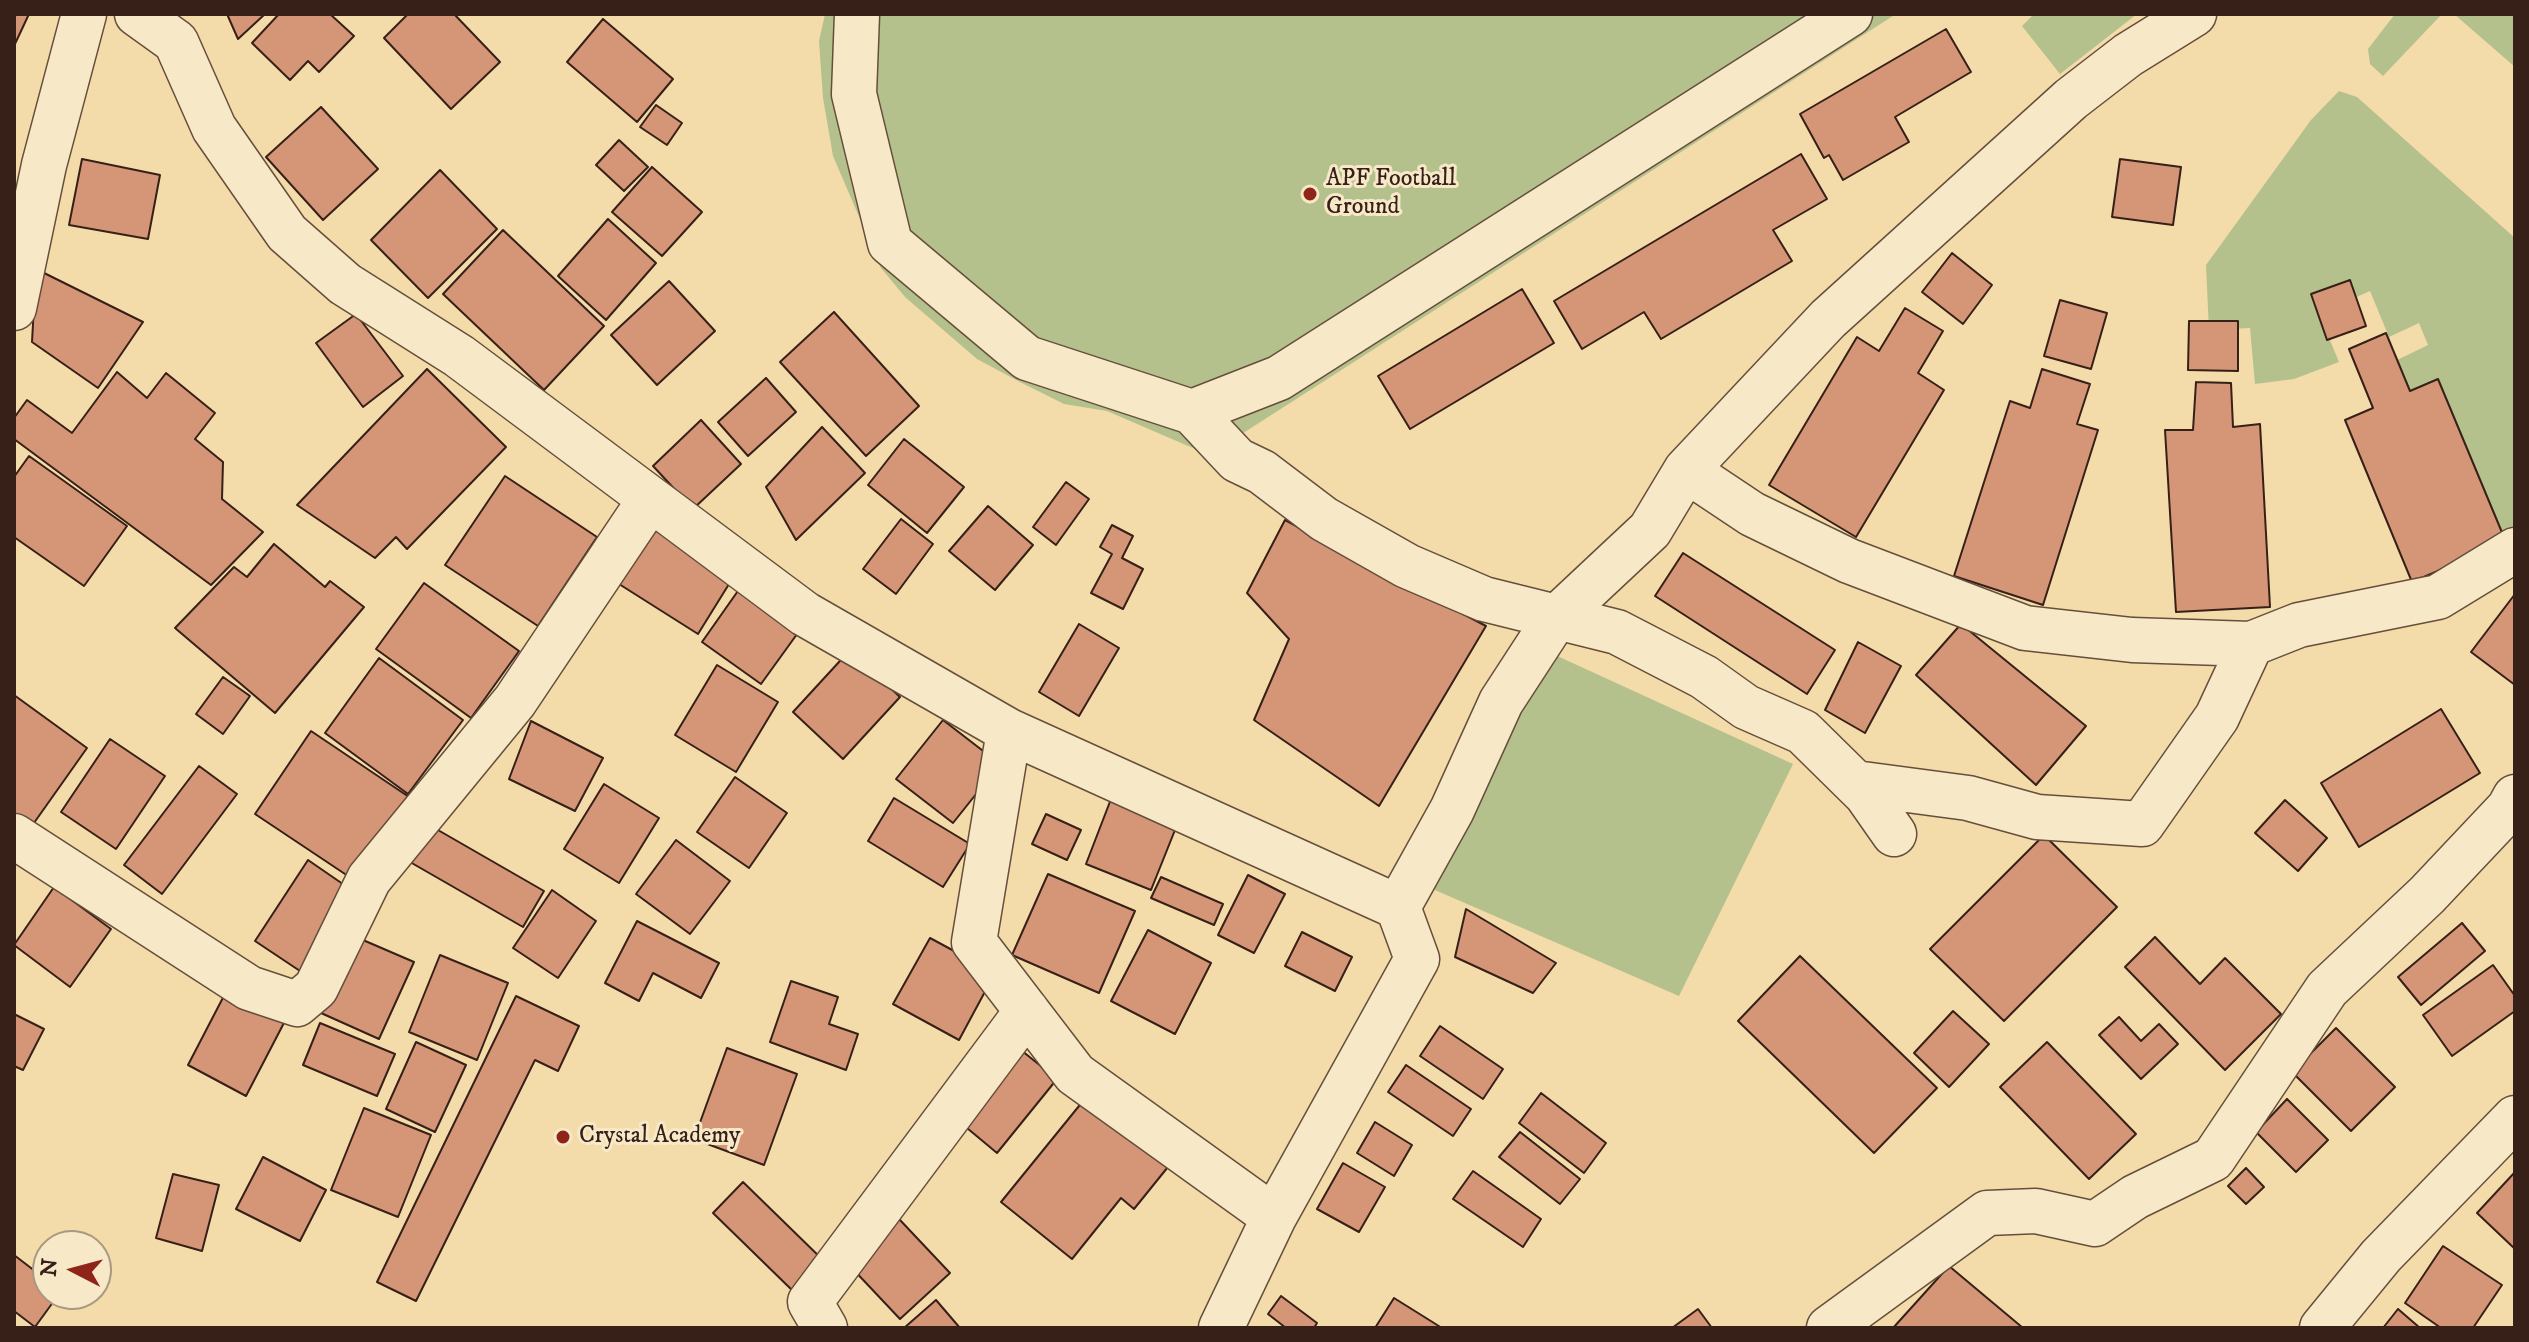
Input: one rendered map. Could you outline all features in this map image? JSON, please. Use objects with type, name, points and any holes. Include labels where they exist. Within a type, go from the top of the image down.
[{"type":"street","points":[[14,308],[29,169],[84,14]]},
{"type":"street","points":[[137,14],[184,28],[214,128],[287,233],[345,284],[459,356],[649,501],[805,614],[1009,731],[1398,907],[1417,959],[1274,1217],[1221,1328]]},
{"type":"street","points":[[857,14],[854,94],[890,243],[1027,358],[1192,412],[1237,460],[1262,472],[1291,497],[1356,538],[1407,566],[1484,599],[1617,632],[1704,677],[1746,707],[1803,732],[1855,783],[1894,834]]},
{"type":"street","points":[[1192,412],[1279,378],[1850,14]]},
{"type":"street","points":[[1398,907],[1452,810],[1501,702],[1555,619],[1650,530],[1686,470],[1828,319],[2071,99],[2128,55],[2194,14]]},
{"type":"street","points":[[1686,470],[1752,514],[1849,561],[2025,628],[2132,640],[2251,644],[2299,625],[2438,597],[2515,550]]},
{"type":"street","points":[[14,836],[249,988],[297,1004],[316,988],[369,879],[515,701],[649,501]]},
{"type":"street","points":[[1855,783],[1968,798],[2037,817],[2142,824],[2217,717],[2251,644]]},
{"type":"street","points":[[1009,731],[974,942],[1075,1074],[1274,1217]]},
{"type":"street","points":[[1829,1328],[1987,1213],[2036,1211],[2095,1224],[2135,1197],[2213,1159],[2327,989],[2427,895],[2509,808],[2515,797]]},
{"type":"street","points":[[825,1328],[810,1302],[1027,1011]]},
{"type":"street","points":[[2322,1328],[2381,1256],[2515,1118]]},
{"type":"green space","points":[[825,14],[1896,14],[1209,455],[1107,411],[1064,404],[1020,382],[977,359],[905,297],[881,268],[833,156],[823,98],[819,41]]},
{"type":"green space","points":[[2034,14],[2137,14],[2060,74],[2022,26]]},
{"type":"green space","points":[[2395,14],[2442,14],[2383,76],[2370,64],[2368,49]]},
{"type":"green space","points":[[2454,14],[2515,14],[2515,67]]},
{"type":"green space","points":[[2339,91],[2357,97],[2515,238],[2515,565],[2407,395],[2393,362],[2428,345],[2419,323],[2389,337],[2370,291],[2319,314],[2339,362],[2294,379],[2255,384],[2250,328],[2209,330],[2206,265],[2311,120]]},
{"type":"green space","points":[[1542,649],[1793,764],[1679,996],[1428,887]]},
{"type":"building","points":[[14,14],[29,14],[14,46]]},
{"type":"building","points":[[227,14],[265,14],[238,39]]},
{"type":"building","points":[[279,14],[330,14],[354,36],[319,72],[308,61],[290,80],[252,43]]},
{"type":"building","points":[[408,14],[454,14],[500,62],[451,109],[384,38]]},
{"type":"building","points":[[603,19],[673,79],[637,122],[567,62]]},
{"type":"building","points":[[1946,29],[1971,72],[1895,117],[1909,142],[1843,180],[1829,155],[1824,158],[1800,114]]},
{"type":"building","points":[[656,105],[682,123],[667,145],[640,127]]},
{"type":"building","points":[[321,107],[378,169],[323,220],[266,157]]},
{"type":"building","points":[[619,140],[648,167],[624,191],[596,165]]},
{"type":"building","points":[[1801,154],[1827,199],[1773,230],[1792,261],[1661,339],[1644,312],[1582,349],[1554,301]]},
{"type":"building","points":[[82,159],[160,175],[148,239],[69,225]]},
{"type":"building","points":[[2120,159],[2181,167],[2173,225],[2112,217]]},
{"type":"building","points":[[652,167],[702,212],[662,256],[612,212]]},
{"type":"building","points":[[440,170],[497,229],[428,298],[371,240]]},
{"type":"building","points":[[608,219],[656,263],[606,320],[558,276]]},
{"type":"building","points":[[503,230],[604,326],[544,390],[443,294]]},
{"type":"building","points":[[1952,253],[1992,285],[1963,324],[1922,292]]},
{"type":"building","points":[[36,269],[143,322],[98,388],[32,342]]},
{"type":"building","points":[[2350,280],[2366,326],[2327,340],[2311,294]]},
{"type":"building","points":[[669,281],[715,331],[657,385],[611,335]]},
{"type":"building","points":[[1522,289],[1554,343],[1410,429],[1378,376]]},
{"type":"building","points":[[2060,300],[2107,313],[2091,369],[2044,356]]},
{"type":"building","points":[[1905,308],[1943,331],[1918,373],[1944,390],[1856,537],[1769,485],[1857,337],[1879,351]]},
{"type":"building","points":[[834,312],[919,406],[866,456],[780,362]]},
{"type":"building","points":[[356,314],[403,376],[363,407],[316,343]]},
{"type":"building","points":[[2189,321],[2238,321],[2238,371],[2188,370]]},
{"type":"building","points":[[2386,333],[2410,391],[2438,379],[2506,542],[2412,582],[2345,420],[2373,408],[2349,349]]},
{"type":"building","points":[[427,369],[506,447],[407,549],[396,537],[375,558],[297,505]]},
{"type":"building","points":[[2042,369],[2090,384],[2077,424],[2098,430],[2043,605],[1954,576],[2010,401],[2030,408]]},
{"type":"building","points":[[117,372],[147,398],[166,373],[215,413],[195,439],[223,462],[222,499],[263,532],[211,585],[14,439],[14,418],[27,400],[72,433]]},
{"type":"building","points":[[766,378],[796,412],[748,456],[718,422]]},
{"type":"building","points":[[2196,382],[2231,383],[2233,427],[2260,424],[2270,607],[2176,612],[2165,430],[2193,430]]},
{"type":"building","points":[[701,420],[741,464],[693,509],[653,466]]},
{"type":"building","points":[[822,427],[865,473],[796,540],[766,487]]},
{"type":"building","points":[[904,439],[964,487],[927,533],[868,485]]},
{"type":"building","points":[[29,456],[127,526],[84,586],[14,537],[14,477]]},
{"type":"building","points":[[505,476],[597,537],[538,626],[445,565]]},
{"type":"building","points":[[1066,482],[1089,499],[1056,545],[1033,527]]},
{"type":"building","points":[[988,506],[1033,545],[995,590],[949,551]]},
{"type":"building","points":[[901,519],[933,544],[896,594],[863,569]]},
{"type":"building","points":[[1285,520],[1486,626],[1379,806],[1254,720],[1289,639],[1247,593]]},
{"type":"building","points":[[1112,525],[1133,536],[1122,558],[1143,569],[1123,609],[1091,593],[1112,554],[1100,547]]},
{"type":"building","points":[[655,526],[734,576],[698,634],[619,584]]},
{"type":"building","points":[[274,544],[325,587],[330,581],[364,607],[275,713],[175,628],[234,567],[247,577]]},
{"type":"building","points":[[1683,553],[1835,650],[1807,694],[1655,596]]},
{"type":"building","points":[[424,583],[519,651],[471,718],[376,649]]},
{"type":"building","points":[[740,588],[800,630],[761,684],[702,642]]},
{"type":"building","points":[[2515,594],[2515,685],[2471,652]]},
{"type":"building","points":[[1079,624],[1119,648],[1079,716],[1039,692]]},
{"type":"building","points":[[1961,624],[2086,726],[2036,785],[1916,675]]},
{"type":"building","points":[[1858,642],[1901,666],[1865,733],[1825,710]]},
{"type":"building","points":[[850,650],[900,697],[843,759],[793,712]]},
{"type":"building","points":[[379,658],[463,720],[408,794],[325,733]]},
{"type":"building","points":[[717,665],[778,702],[736,772],[675,735]]},
{"type":"building","points":[[223,677],[250,696],[223,734],[196,714]]},
{"type":"building","points":[[14,695],[87,748],[29,830],[14,820]]},
{"type":"building","points":[[2441,709],[2480,773],[2359,847],[2321,783]]},
{"type":"building","points":[[943,720],[1000,764],[953,823],[896,779]]},
{"type":"building","points":[[531,721],[603,758],[575,811],[509,779]]},
{"type":"building","points":[[311,731],[412,799],[357,882],[255,814]]},
{"type":"building","points":[[110,739],[165,776],[116,849],[61,812]]},
{"type":"building","points":[[199,766],[237,794],[162,894],[124,865]]},
{"type":"building","points":[[735,777],[787,813],[749,868],[697,832]]},
{"type":"building","points":[[604,784],[659,818],[619,883],[564,849]]},
{"type":"building","points":[[894,798],[970,844],[943,887],[868,841]]},
{"type":"building","points":[[1111,799],[1177,825],[1151,890],[1086,864]]},
{"type":"building","points":[[2285,800],[2327,838],[2298,871],[2255,833]]},
{"type":"building","points":[[1046,814],[1081,830],[1067,860],[1032,844]]},
{"type":"building","points":[[431,826],[544,891],[523,927],[410,862]]},
{"type":"building","points":[[2044,835],[2117,907],[2004,1021],[1930,949]]},
{"type":"building","points":[[676,840],[730,881],[690,934],[636,894]]},
{"type":"building","points":[[308,860],[353,891],[300,971],[255,941]]},
{"type":"building","points":[[1048,874],[1135,911],[1099,993],[1012,955]]},
{"type":"building","points":[[1248,875],[1285,894],[1254,953],[1218,935]]},
{"type":"building","points":[[1161,877],[1223,904],[1214,925],[1151,898]]},
{"type":"building","points":[[54,887],[111,929],[70,987],[14,945]]},
{"type":"building","points":[[552,890],[596,921],[558,978],[513,948]]},
{"type":"building","points":[[1466,909],[1556,963],[1533,993],[1455,957]]},
{"type":"building","points":[[637,921],[719,963],[701,998],[653,973],[639,1001],[605,983]]},
{"type":"building","points":[[2462,923],[2485,951],[2421,1005],[2398,977]]},
{"type":"building","points":[[1148,930],[1211,963],[1175,1034],[1111,1001]]},
{"type":"building","points":[[1302,932],[1352,957],[1335,991],[1285,966]]},
{"type":"building","points":[[356,937],[414,962],[379,1039],[321,1013]]},
{"type":"building","points":[[2155,937],[2200,984],[2225,958],[2281,1014],[2225,1070],[2125,967]]},
{"type":"building","points":[[930,938],[995,973],[959,1040],[893,1004]]},
{"type":"building","points":[[440,955],[508,983],[477,1060],[409,1032]]},
{"type":"building","points":[[1800,956],[1937,1088],[1874,1153],[1738,1021]]},
{"type":"building","points":[[2493,965],[2515,996],[2515,1011],[2452,1056],[2423,1015]]},
{"type":"building","points":[[791,981],[838,997],[829,1024],[858,1034],[846,1070],[770,1042]]},
{"type":"building","points":[[228,988],[286,1019],[246,1096],[188,1065]]},
{"type":"building","points":[[516,996],[579,1026],[558,1071],[535,1060],[416,1301],[377,1282]]},
{"type":"building","points":[[1953,1011],[1989,1044],[1949,1087],[1914,1053]]},
{"type":"building","points":[[14,1014],[44,1029],[23,1070],[14,1066]]},
{"type":"building","points":[[2119,1017],[2141,1041],[2159,1024],[2178,1044],[2141,1079],[2099,1035]]},
{"type":"building","points":[[320,1023],[395,1054],[377,1096],[303,1065]]},
{"type":"building","points":[[1440,1026],[1503,1069],[1483,1099],[1420,1056]]},
{"type":"building","points":[[2336,1028],[2395,1087],[2351,1131],[2292,1072]]},
{"type":"building","points":[[996,1030],[1057,1079],[997,1153],[937,1103]]},
{"type":"building","points":[[416,1042],[466,1065],[435,1132],[386,1109]]},
{"type":"building","points":[[2047,1042],[2136,1134],[2089,1179],[2000,1087]]},
{"type":"building","points":[[727,1048],[797,1074],[764,1165],[694,1139]]},
{"type":"building","points":[[1406,1065],[1471,1109],[1453,1136],[1388,1092]]},
{"type":"building","points":[[1092,1090],[1176,1157],[1134,1209],[1121,1198],[1072,1259],[1001,1202]]},
{"type":"building","points":[[1541,1093],[1606,1143],[1584,1173],[1519,1123]]},
{"type":"building","points":[[2287,1099],[2328,1140],[2296,1172],[2256,1132]]},
{"type":"building","points":[[364,1108],[431,1135],[398,1217],[331,1190]]},
{"type":"building","points":[[1375,1122],[1412,1145],[1394,1176],[1357,1153]]},
{"type":"building","points":[[1520,1132],[1580,1179],[1560,1204],[1499,1157]]},
{"type":"building","points":[[263,1157],[326,1190],[300,1241],[236,1209]]},
{"type":"building","points":[[1343,1163],[1385,1187],[1359,1232],[1317,1209]]},
{"type":"building","points":[[2246,1168],[2264,1187],[2246,1204],[2228,1186]]},
{"type":"building","points":[[1473,1171],[1541,1219],[1523,1247],[1453,1199]]},
{"type":"building","points":[[2515,1172],[2515,1249],[2477,1213]]},
{"type":"building","points":[[173,1174],[219,1185],[202,1251],[156,1238]]},
{"type":"building","points":[[743,1182],[825,1262],[795,1293],[713,1213]]},
{"type":"building","points":[[883,1202],[950,1273],[900,1319],[833,1248]]},
{"type":"building","points":[[2443,1246],[2502,1285],[2473,1328],[2441,1328],[2405,1303]]},
{"type":"building","points":[[14,1255],[32,1269],[32,1310],[47,1310],[35,1327],[14,1311]]},
{"type":"building","points":[[1949,1266],[2023,1328],[1893,1328]]},
{"type":"building","points":[[1281,1296],[1317,1323],[1314,1328],[1286,1328],[1268,1314]]},
{"type":"building","points":[[1394,1298],[1442,1328],[1375,1328]]},
{"type":"building","points":[[936,1300],[960,1328],[904,1328]]},
{"type":"building","points":[[1698,1309],[1712,1328],[1672,1328]]},
{"type":"building","points":[[2398,1309],[2420,1328],[2383,1328]]},
{"type":"place","name":"APF Football Ground","points":[[1310,194]]},
{"type":"place","name":"Crystal Academy","points":[[563,1137]]}]
